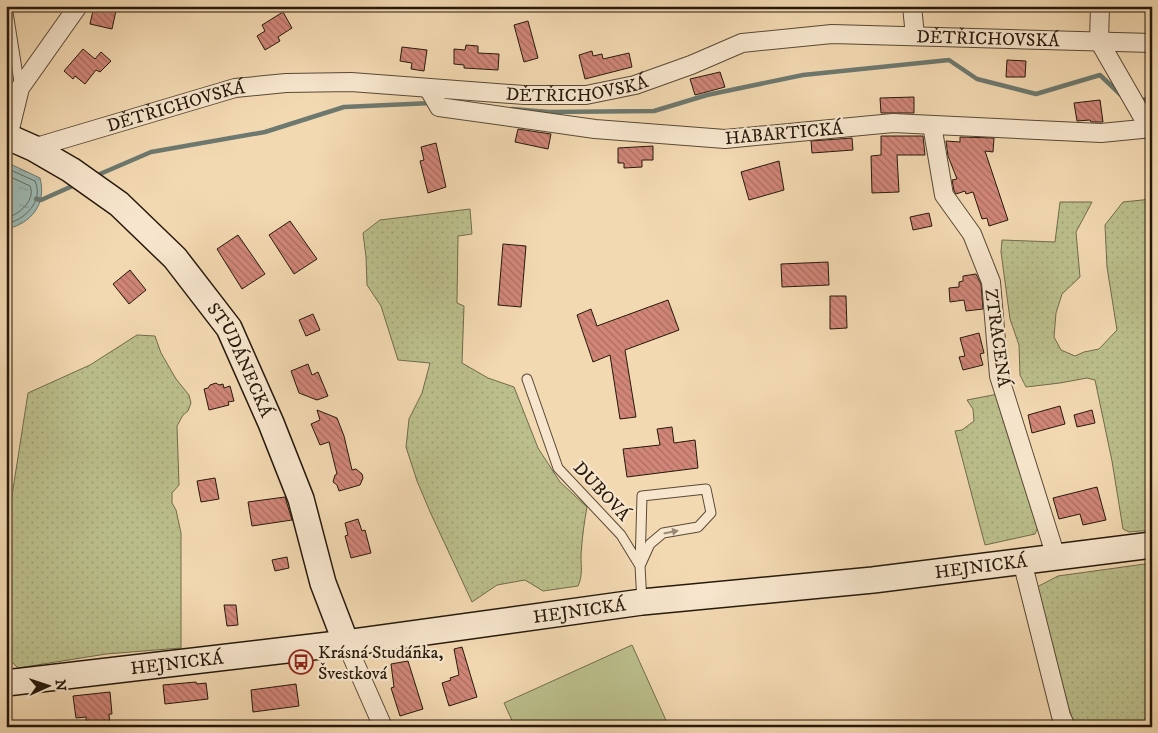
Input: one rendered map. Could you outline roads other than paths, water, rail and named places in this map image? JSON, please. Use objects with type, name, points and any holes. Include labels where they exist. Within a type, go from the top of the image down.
[{"type":"main road","points":[[7,136],[33,148]]},
{"type":"main road","name":"STUDÁNECKÁ","points":[[33,148],[71,170],[119,204],[175,258],[229,328],[271,423],[301,499],[323,583],[346,643]]},
{"type":"main road","name":"HEJNICKÁ","points":[[6,683],[346,643],[642,602],[873,580],[1152,545]]},
{"type":"street","points":[[7,136],[20,88],[78,6]]},
{"type":"street","points":[[912,6],[914,36]]},
{"type":"street","points":[[1100,6],[1099,41],[1150,128]]},
{"type":"street","name":"DĚTŘICHOVSKÁ","points":[[33,148],[235,88],[286,83],[350,82],[524,95],[586,95],[635,85],[692,65],[742,44],[832,34],[1152,44]]},
{"type":"street","name":"HABARTICKÁ","points":[[428,88],[440,107],[595,129],[725,139],[892,123],[1101,133],[1150,128]]},
{"type":"street","name":"ZTRACENÁ","points":[[932,125],[944,195],[972,234],[991,282],[999,376],[1056,557]]},
{"type":"street","points":[[1022,561],[1061,716],[1066,727]]},
{"type":"street","points":[[346,643],[383,727]]},
{"type":"lane","points":[[7,6],[20,88]]},
{"type":"lane","name":"DUBOVÁ","points":[[527,379],[558,468],[621,536],[640,566]]},
{"type":"lane","points":[[640,566],[650,544],[663,533],[698,528],[711,513],[706,489],[642,496],[640,566],[642,602]]},
{"type":"water","points":[[6,162],[40,178],[42,187],[39,204],[30,218],[23,223],[6,229]]},
{"type":"waterway","points":[[512,109],[549,112],[654,111],[707,95],[803,75],[949,60],[977,79],[1036,94],[1100,75],[1122,96]]},
{"type":"waterway","points":[[1138,100],[1152,99]]},
{"type":"waterway","points":[[93,177],[151,152],[265,132],[344,107],[432,103]]},
{"type":"waterway","points":[[36,199],[41,200],[77,184]]},
{"type":"place","name":"Krásná Studánka, Švestková","points":[[301,662]]}]
